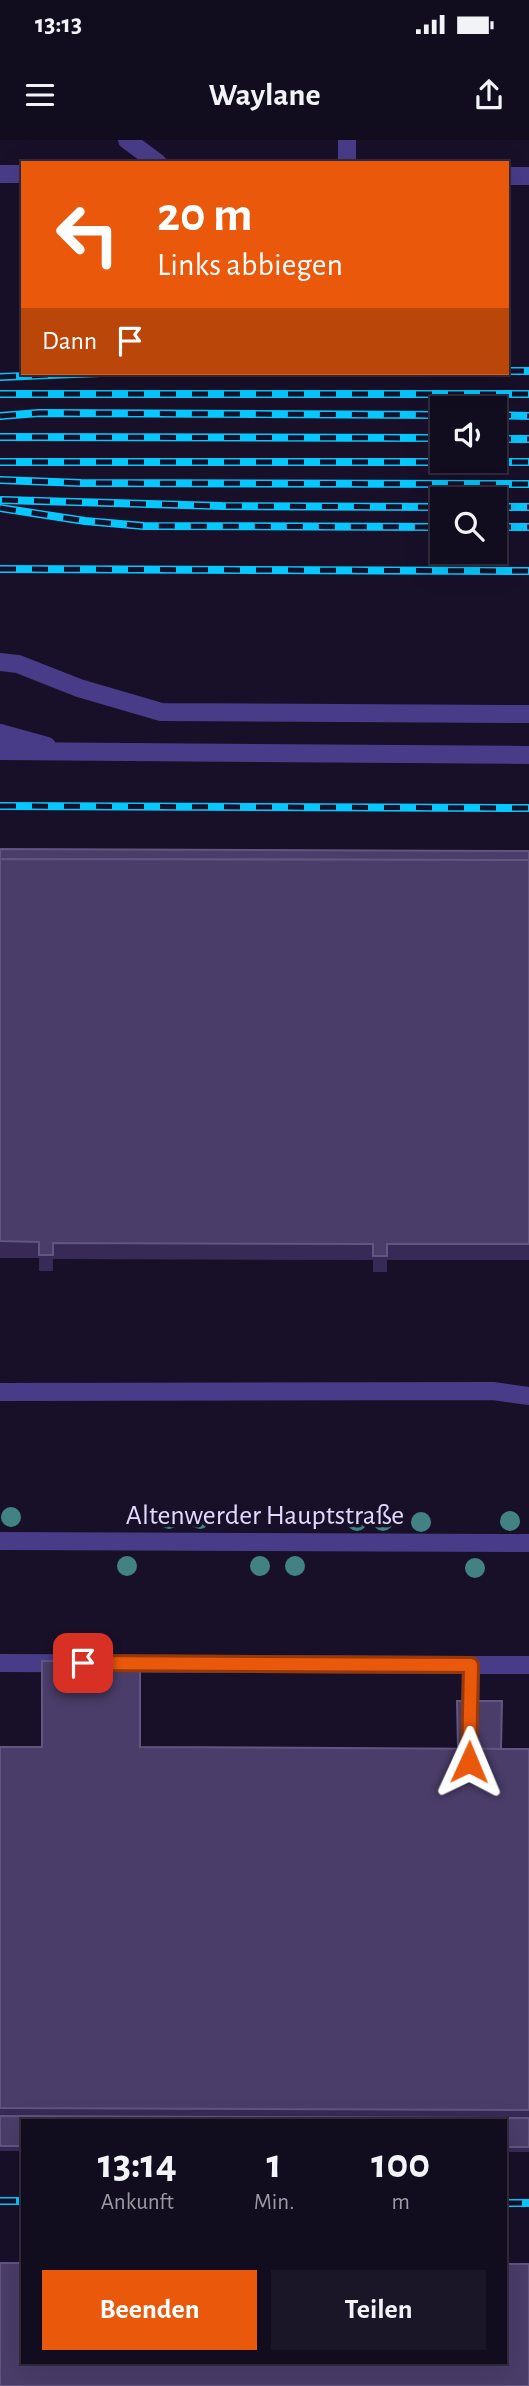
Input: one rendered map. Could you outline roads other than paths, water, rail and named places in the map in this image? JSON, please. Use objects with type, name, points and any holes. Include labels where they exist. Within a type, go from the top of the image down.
[{"type":"street","points":[[127,140],[155,161]]},
{"type":"street","points":[[347,140],[347,161]]},
{"type":"street","points":[[0,174],[21,174]]},
{"type":"street","points":[[509,176],[529,176]]},
{"type":"street","points":[[0,662],[18,664],[79,688],[161,712],[529,714]]},
{"type":"street","points":[[0,733],[74,753]]},
{"type":"street","points":[[0,751],[529,755]]},
{"type":"street","points":[[0,1392],[493,1391],[529,1396]]},
{"type":"street","name":"Altenwerder Hauptstraße","points":[[0,1541],[529,1543]]},
{"type":"street","points":[[0,1663],[529,1665]]},
{"type":"street","points":[[470,1734],[471,1665]]},
{"type":"railway","points":[[509,371],[529,371]]},
{"type":"railway","points":[[0,377],[50,375]]},
{"type":"railway","points":[[0,394],[529,394]]},
{"type":"railway","points":[[0,416],[39,413],[430,415]]},
{"type":"railway","points":[[507,415],[529,416]]},
{"type":"railway","points":[[0,437],[430,438]]},
{"type":"railway","points":[[507,439],[529,439]]},
{"type":"railway","points":[[0,462],[529,462]]},
{"type":"railway","points":[[0,480],[81,483],[529,484]]},
{"type":"railway","points":[[2,500],[222,506],[430,507]]},
{"type":"railway","points":[[507,507],[529,507]]},
{"type":"railway","points":[[0,508],[85,521],[144,526],[430,527]]},
{"type":"railway","points":[[507,527],[529,527]]},
{"type":"railway","points":[[0,569],[529,571]]},
{"type":"railway","points":[[0,806],[529,808]]},
{"type":"railway","points":[[0,2201],[21,2201]]},
{"type":"railway","points":[[507,2203],[529,2203]]}]
